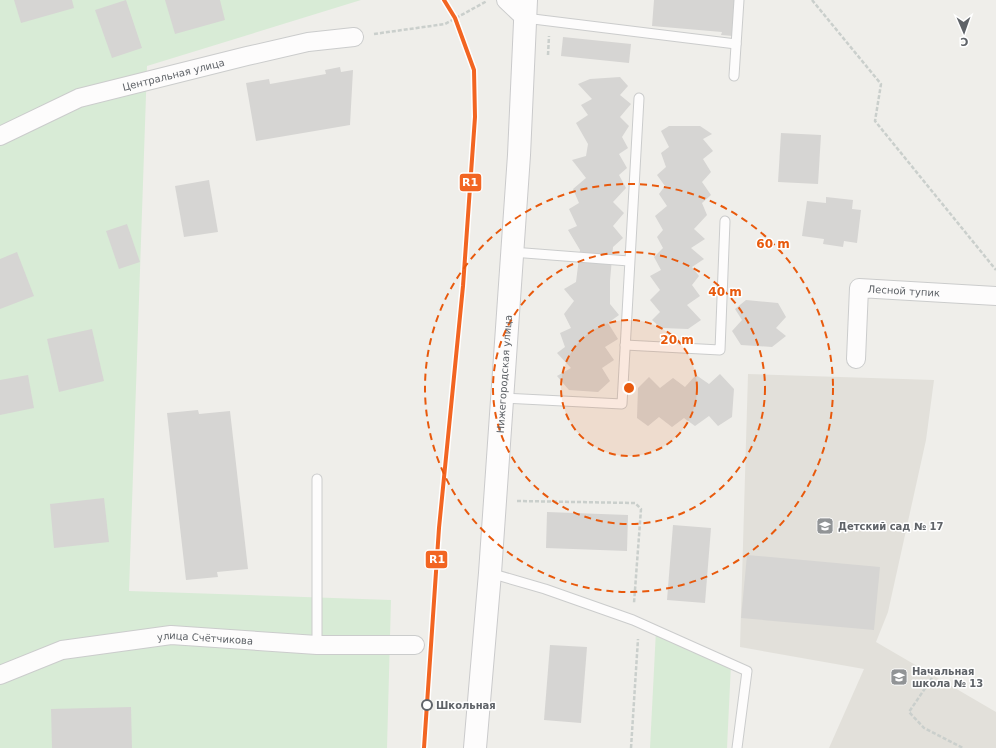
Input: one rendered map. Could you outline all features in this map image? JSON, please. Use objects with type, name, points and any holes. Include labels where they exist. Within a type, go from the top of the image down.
[{"type":"street","points":[[506,0],[525,9]]},
{"type":"street","name":"Нижегородская улица","points":[[475,748],[490,573],[519,155],[525,9]]},
{"type":"street","name":"Центральная улица","points":[[0,136],[79,98],[225,61],[308,42],[354,37]]},
{"type":"street","name":"Лесной тупик","points":[[856,359],[859,288],[996,296]]},
{"type":"street","name":"улица Счётчикова","points":[[0,675],[62,650],[171,635],[318,645],[415,645]]},
{"type":"lane","points":[[734,76],[739,0]]},
{"type":"lane","points":[[525,9],[736,44]]},
{"type":"lane","points":[[502,398],[622,404],[639,98]]},
{"type":"lane","points":[[625,345],[720,350],[725,221]]},
{"type":"lane","points":[[512,252],[629,261]]},
{"type":"lane","points":[[318,478],[318,645]]},
{"type":"lane","points":[[490,573],[545,589],[636,621],[747,671],[737,748]]},
{"type":"path","points":[[354,37],[445,24],[489,0]]},
{"type":"path","points":[[812,0],[881,84],[875,121],[996,270]]},
{"type":"path","points":[[515,501],[635,503],[641,509],[631,748]]},
{"type":"path","points":[[932,678],[909,712],[924,728],[963,748]]},
{"type":"shaded area","name":"Детский сад № 17","points":[[748,374],[934,380],[926,440],[888,612],[876,642],[996,712],[996,748],[829,748],[864,669],[740,647]]},
{"type":"green space","points":[[0,0],[361,0],[147,66],[129,591],[391,600],[387,748],[0,748]]},
{"type":"green space","points":[[656,630],[731,664],[727,748],[650,748]]},
{"type":"building","points":[[14,0],[72,0],[74,8],[21,23]]},
{"type":"building","points":[[126,0],[142,48],[112,58],[95,10]]},
{"type":"building","points":[[165,0],[220,0],[225,20],[175,34]]},
{"type":"building","points":[[654,0],[736,0],[733,36],[721,35],[722,32],[652,26]]},
{"type":"building","points":[[563,37],[631,44],[629,63],[561,56]]},
{"type":"building","points":[[340,67],[341,72],[353,70],[350,125],[256,141],[246,83],[269,79],[270,84],[326,74],[325,70]]},
{"type":"building","points":[[620,77],[628,86],[620,95],[631,104],[620,117],[629,126],[622,137],[628,148],[619,154],[627,168],[619,175],[626,188],[613,202],[624,213],[613,226],[623,238],[613,247],[610,281],[610,304],[619,315],[608,323],[618,339],[605,347],[614,360],[602,368],[610,381],[598,392],[569,390],[557,376],[571,368],[557,353],[565,347],[560,333],[571,328],[564,314],[574,301],[564,289],[576,282],[580,250],[568,230],[577,226],[569,209],[579,203],[573,189],[586,178],[572,160],[586,156],[588,144],[576,123],[588,115],[581,105],[592,99],[578,84],[590,79]]},
{"type":"building","points":[[669,126],[700,126],[712,134],[703,139],[713,151],[703,159],[711,172],[702,182],[711,195],[702,203],[707,215],[694,229],[705,239],[691,248],[704,259],[692,267],[699,276],[692,285],[700,296],[687,305],[701,320],[688,329],[661,328],[652,320],[660,312],[650,300],[660,290],[650,276],[661,270],[654,257],[663,248],[657,237],[663,230],[655,216],[667,206],[659,194],[665,186],[657,175],[666,167],[661,153],[669,147],[661,131]]},
{"type":"building","points":[[781,133],[821,135],[818,184],[778,182]]},
{"type":"building","points":[[209,180],[218,232],[184,237],[175,186]]},
{"type":"building","points":[[826,197],[853,200],[852,209],[861,210],[857,243],[844,241],[843,247],[823,244],[824,239],[802,236],[807,201],[826,203]]},
{"type":"building","points":[[127,224],[140,262],[119,269],[106,231]]},
{"type":"building","points":[[17,252],[34,296],[0,309],[0,259]]},
{"type":"building","points":[[746,300],[778,303],[786,317],[776,328],[786,336],[772,347],[741,345],[732,331],[742,320],[735,309]]},
{"type":"building","points":[[92,329],[104,381],[59,392],[47,339]]},
{"type":"building","points":[[720,374],[734,389],[732,417],[718,426],[709,416],[695,426],[684,418],[672,427],[659,417],[648,426],[637,418],[638,388],[649,377],[660,388],[673,378],[685,387],[696,375],[709,384]]},
{"type":"building","points":[[28,375],[34,408],[0,415],[0,380]]},
{"type":"building","points":[[198,410],[199,414],[230,411],[248,569],[217,572],[218,577],[186,580],[167,413]]},
{"type":"building","points":[[104,498],[109,542],[54,548],[50,504]]},
{"type":"building","points":[[547,512],[628,515],[627,551],[546,548]]},
{"type":"building","points":[[673,525],[711,528],[705,603],[667,600]]},
{"type":"building","points":[[747,555],[880,567],[874,630],[741,618]]},
{"type":"building","points":[[550,645],[587,647],[581,723],[544,720]]},
{"type":"building","points":[[131,707],[132,748],[52,748],[51,709]]},
{"type":"transit line","name":"R1","points":[[424,748],[439,528],[463,286],[475,117],[474,70],[455,18],[444,0]]},
{"type":"place","name":"Детский сад № 17","points":[[825,526]]},
{"type":"place","name":"Начальная школа № 13","points":[[899,677]]},
{"type":"place","name":"Школьная","points":[[427,705]]}]
